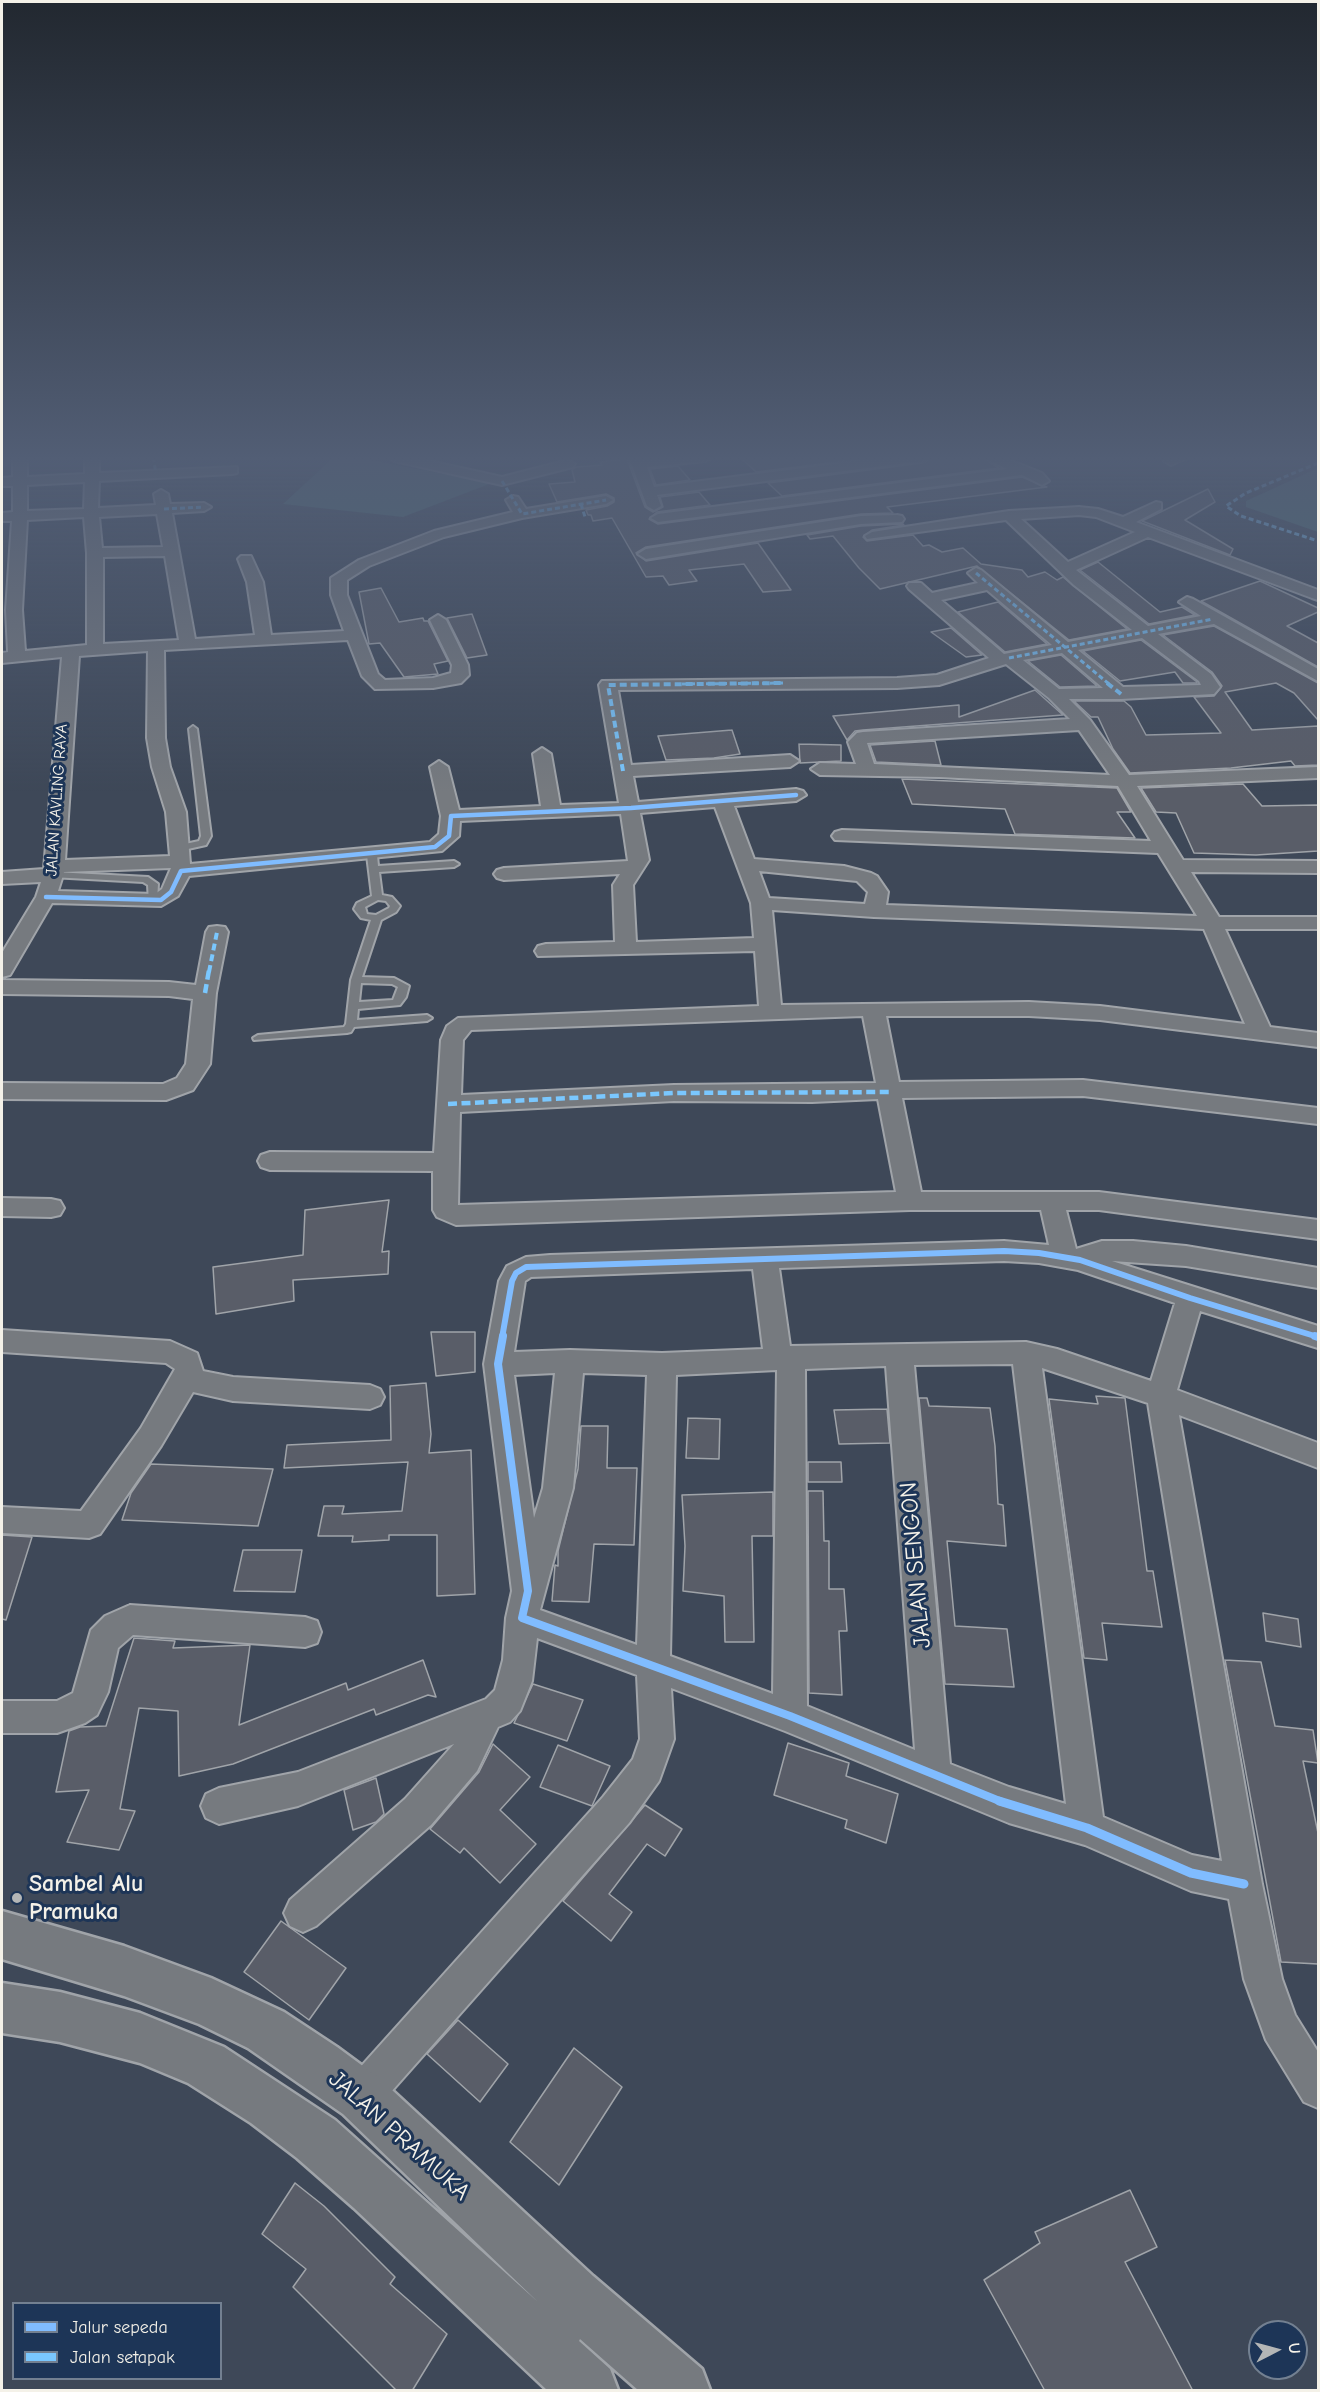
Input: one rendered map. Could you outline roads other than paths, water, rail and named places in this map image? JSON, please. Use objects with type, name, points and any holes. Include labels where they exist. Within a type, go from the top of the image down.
[{"type":"main road","name":"JALAN PRAMUKA","points":[[2,1935],[124,1971],[212,2003],[266,2030],[361,2096],[573,2296],[681,2391]]},
{"type":"main road","points":[[2,2008],[60,2017],[140,2038],[206,2066],[269,2105],[316,2139],[373,2188],[589,2391]]},
{"type":"main road","points":[[543,2349],[573,2296]]},
{"type":"street","points":[[17,569],[9,657],[156,645],[356,635]]},
{"type":"street","points":[[94,569],[95,649]]},
{"type":"street","points":[[175,569],[188,644]]},
{"type":"street","points":[[250,569],[255,582],[264,640]]},
{"type":"street","points":[[355,569],[339,578],[339,595],[371,676],[381,684],[392,686],[455,679],[461,670],[438,620]]},
{"type":"street","points":[[1055,694],[1121,694],[1210,688],[1205,678],[1144,633],[1080,582],[1068,569]]},
{"type":"street","points":[[1246,569],[1318,595]]},
{"type":"street","points":[[976,573],[1121,694]]},
{"type":"street","points":[[929,598],[990,585]]},
{"type":"street","points":[[915,586],[1005,659],[1055,694],[1084,724],[1124,781],[1212,923],[1261,1033]]},
{"type":"street","points":[[1187,602],[1213,619],[1318,676]]},
{"type":"street","points":[[626,948],[623,885],[625,879],[636,867],[639,854],[608,685],[897,683],[939,680],[1005,659],[1213,619]]},
{"type":"street","points":[[46,897],[152,901],[166,897],[180,860],[176,812],[161,768],[156,738],[156,645]]},
{"type":"street","name":"JALAN KAVLING RAYA","points":[[2,970],[46,897],[54,871],[66,690],[71,653]]},
{"type":"street","points":[[867,770],[857,742],[862,737],[1084,724]]},
{"type":"street","points":[[542,754],[551,811]]},
{"type":"street","points":[[623,771],[790,761]]},
{"type":"street","points":[[2,878],[180,860],[373,862],[435,847],[449,836],[451,816],[439,767]]},
{"type":"street","points":[[820,769],[1124,781],[1318,772]]},
{"type":"street","points":[[451,816],[631,808],[795,795]]},
{"type":"street","points":[[722,800],[761,903],[771,1013]]},
{"type":"street","points":[[842,836],[1166,847]]},
{"type":"street","points":[[746,864],[843,872],[864,877],[870,880],[878,892],[874,910]]},
{"type":"street","points":[[1178,866],[1318,867]]},
{"type":"street","points":[[504,874],[636,867]]},
{"type":"street","points":[[761,903],[874,910],[1212,923],[1318,923]]},
{"type":"street","points":[[2,1091],[166,1092],[185,1084],[198,1064],[205,993],[217,932]]},
{"type":"street","points":[[546,951],[765,944]]},
{"type":"street","points":[[2,987],[170,989],[205,993]]},
{"type":"street","points":[[873,1009],[910,1201]]},
{"type":"street","points":[[1318,1040],[1067,1011],[873,1009],[466,1023],[455,1031],[452,1040],[444,1206],[456,1216],[910,1201],[1099,1201],[1318,1229]]},
{"type":"street","points":[[448,1104],[674,1093],[1083,1088],[1318,1116]]},
{"type":"street","points":[[270,1161],[445,1162]]},
{"type":"street","points":[[1051,1200],[1072,1259]]},
{"type":"street","points":[[2,1207],[51,1208]]},
{"type":"street","points":[[525,1604],[498,1364],[512,1281],[516,1273],[526,1268],[1004,1251],[1072,1259],[1318,1337]]},
{"type":"street","points":[[1072,1259],[1102,1251],[1133,1251],[1186,1256],[1318,1278]]},
{"type":"street","points":[[765,1260],[785,1358],[790,1716]]},
{"type":"street","points":[[1190,1298],[1161,1396],[1244,1884],[1270,2001],[1280,2026],[1318,2088]]},
{"type":"street","points":[[2,1341],[170,1352],[187,1361],[186,1379],[126,1473],[89,1525],[2,1520]]},
{"type":"street","points":[[498,1364],[570,1361],[662,1364],[898,1354],[1026,1353],[1056,1360],[1161,1396],[1318,1456]]},
{"type":"street","points":[[1026,1353],[1087,1828]]},
{"type":"street","name":"JALAN SENGON","points":[[898,1354],[934,1776]]},
{"type":"street","points":[[219,1806],[298,1789],[484,1718],[498,1711],[508,1700],[520,1660],[525,1604],[558,1488],[570,1361]]},
{"type":"street","points":[[361,2096],[634,1788],[647,1769],[657,1739],[653,1664],[662,1364]]},
{"type":"street","points":[[186,1379],[233,1389],[370,1396]]},
{"type":"street","points":[[525,1604],[653,1664],[790,1716],[934,1776],[1009,1805],[1087,1828],[1191,1873],[1244,1884]]},
{"type":"street","points":[[2,1717],[57,1717],[73,1712],[85,1704],[91,1692],[104,1641],[116,1627],[130,1620],[304,1632]]},
{"type":"street","points":[[303,1913],[418,1812],[465,1759],[479,1735],[484,1718]]},
{"type":"lane","points":[[180,860],[203,843],[206,836],[193,729]]},
{"type":"lane","points":[[377,897],[373,862],[454,864]]},
{"type":"lane","points":[[54,871],[145,879],[153,884],[152,901]]},
{"type":"lane","points":[[377,897],[389,899],[395,906],[390,914],[377,918],[364,916],[359,909],[364,901],[377,897]]},
{"type":"lane","points":[[351,1024],[356,980],[377,918]]},
{"type":"lane","points":[[352,1006],[396,1003],[404,987],[394,981],[356,980]]},
{"type":"lane","points":[[258,1038],[343,1032],[351,1024],[427,1018]]},
{"type":"place","name":"Sambel Alu Pramuka","points":[[17,1898]]}]
